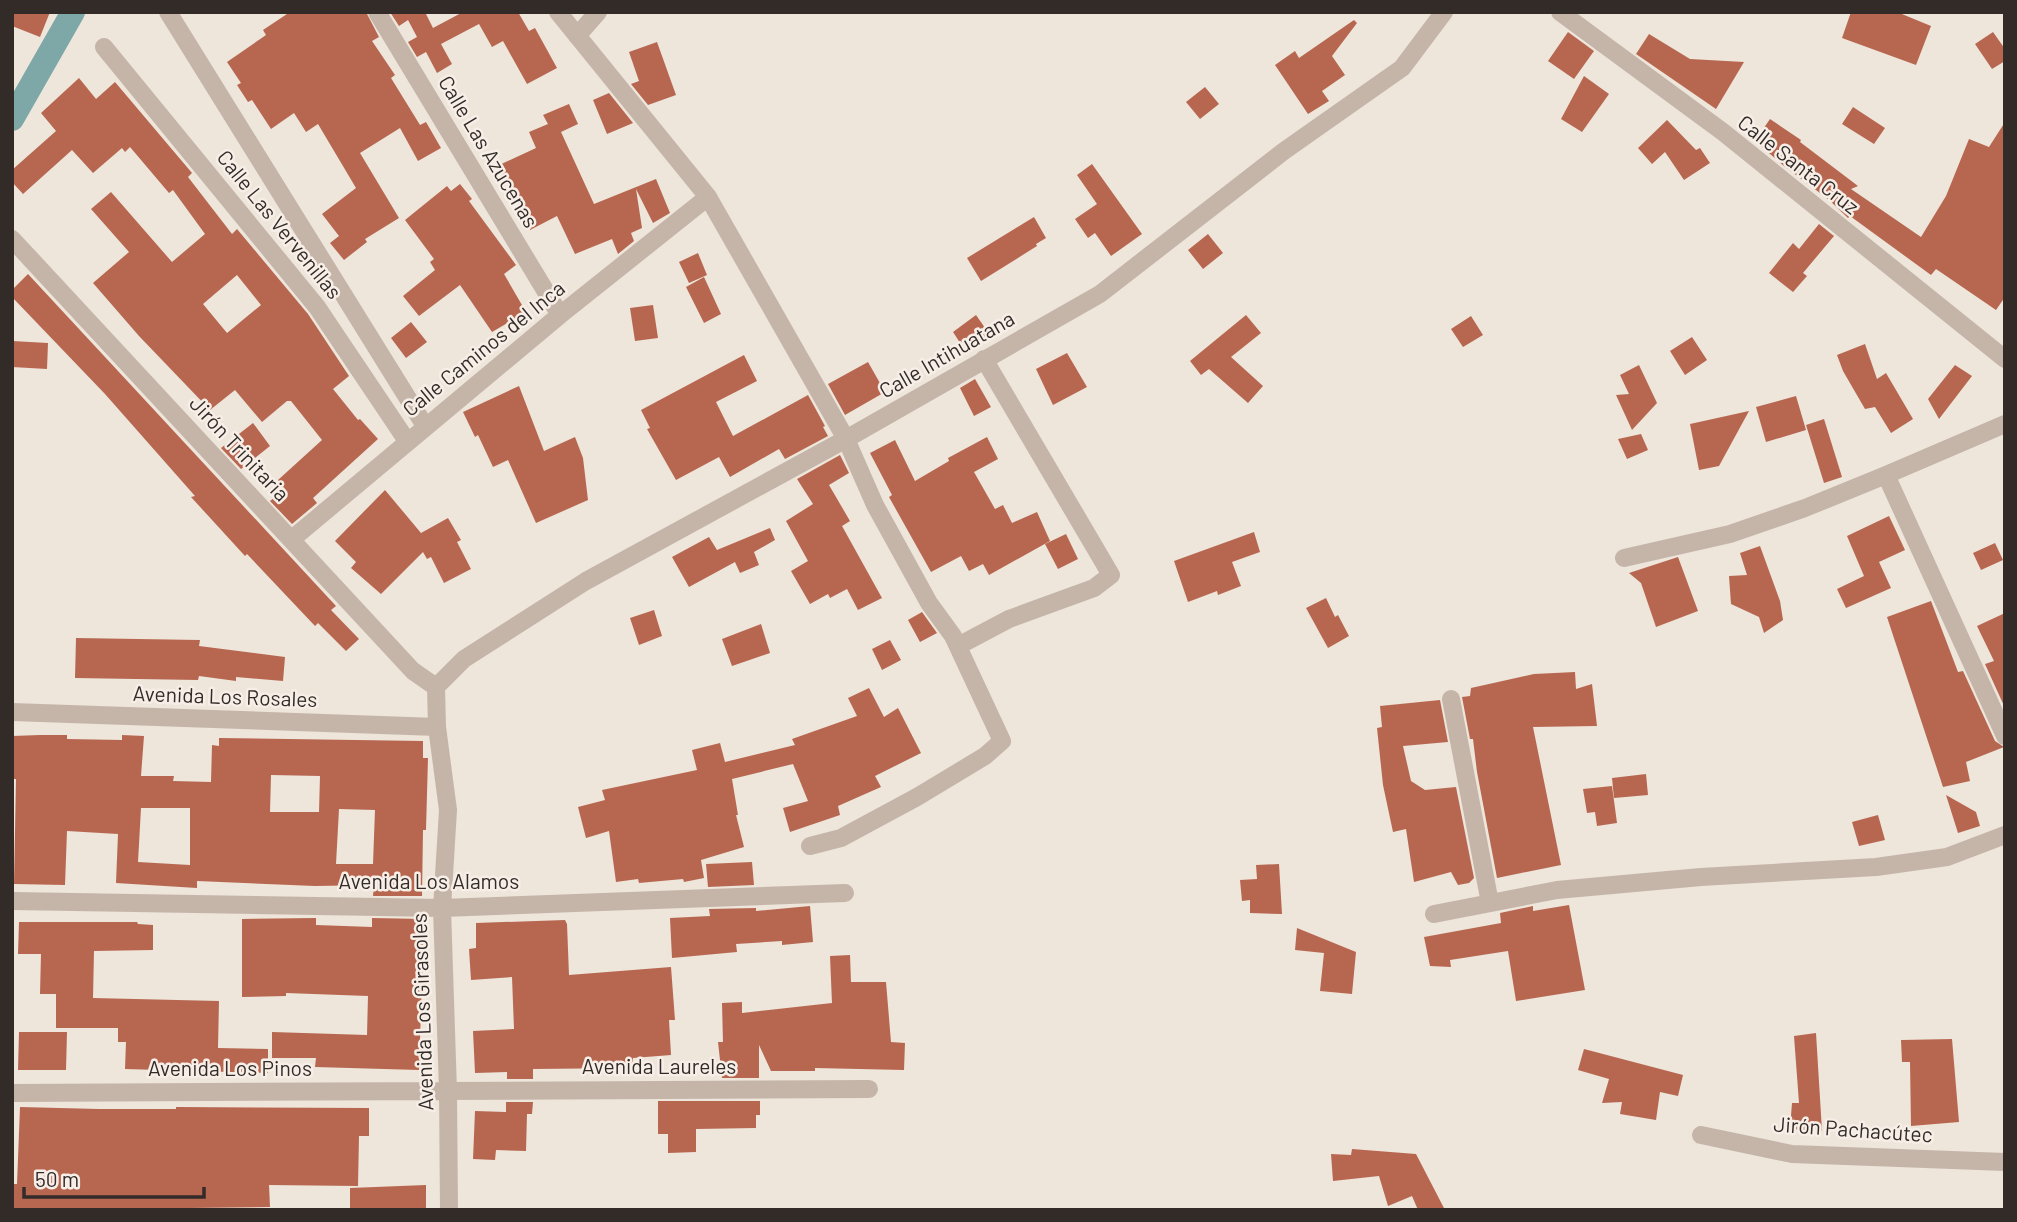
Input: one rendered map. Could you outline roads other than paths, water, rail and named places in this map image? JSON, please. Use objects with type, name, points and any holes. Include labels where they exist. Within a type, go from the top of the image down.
[{"type":"street","name":"Calle Las Vervenillas","points":[[168,12],[425,426]]},
{"type":"street","name":"Calle Las Azucenas","points":[[377,12],[560,315]]},
{"type":"street","points":[[558,12],[708,197],[846,439],[875,505],[929,603],[945,622],[958,646],[1002,741],[985,756],[917,797],[841,838],[810,846]]},
{"type":"street","points":[[577,36],[598,12]]},
{"type":"street","name":"Calle Intihuatana","points":[[436,687],[464,659],[586,581],[846,439],[1100,294],[1284,151],[1402,68],[1444,12]]},
{"type":"street","name":"Calle Santa Cruz","points":[[1560,12],[1723,132],[2005,359]]},
{"type":"street","name":"Calle Las Vervenillas","points":[[104,47],[317,307],[407,441]]},
{"type":"street","name":"Calle Caminos del Inca","points":[[292,539],[560,315],[708,197]]},
{"type":"street","name":"Jirón Trinitaria","points":[[12,239],[413,671],[436,687]]},
{"type":"street","points":[[958,646],[1009,619],[1094,588],[1111,575],[984,359]]},
{"type":"street","points":[[1623,558],[1671,545],[1730,534],[1805,508],[2005,424]]},
{"type":"street","points":[[1886,474],[2005,736]]},
{"type":"street","name":"Avenida Los Girasoles","points":[[436,687],[437,727],[448,810],[442,908],[449,1210]]},
{"type":"street","points":[[1451,699],[1490,903]]},
{"type":"street","name":"Avenida Los Rosales","points":[[12,712],[437,727]]},
{"type":"street","points":[[1434,914],[1558,890],[1876,867],[1947,857],[2005,835]]},
{"type":"street","name":"Avenida Los Alamos","points":[[12,901],[442,908],[845,893]]},
{"type":"street","name":"Avenida Laureles","points":[[448,1091],[869,1089]]},
{"type":"street","name":"Avenida Los Pinos","points":[[12,1093],[448,1091]]},
{"type":"street","name":"Jirón Pachacútec","points":[[1701,1135],[1792,1154],[2005,1162]]},
{"type":"waterway","points":[[12,119],[73,12]]}]
